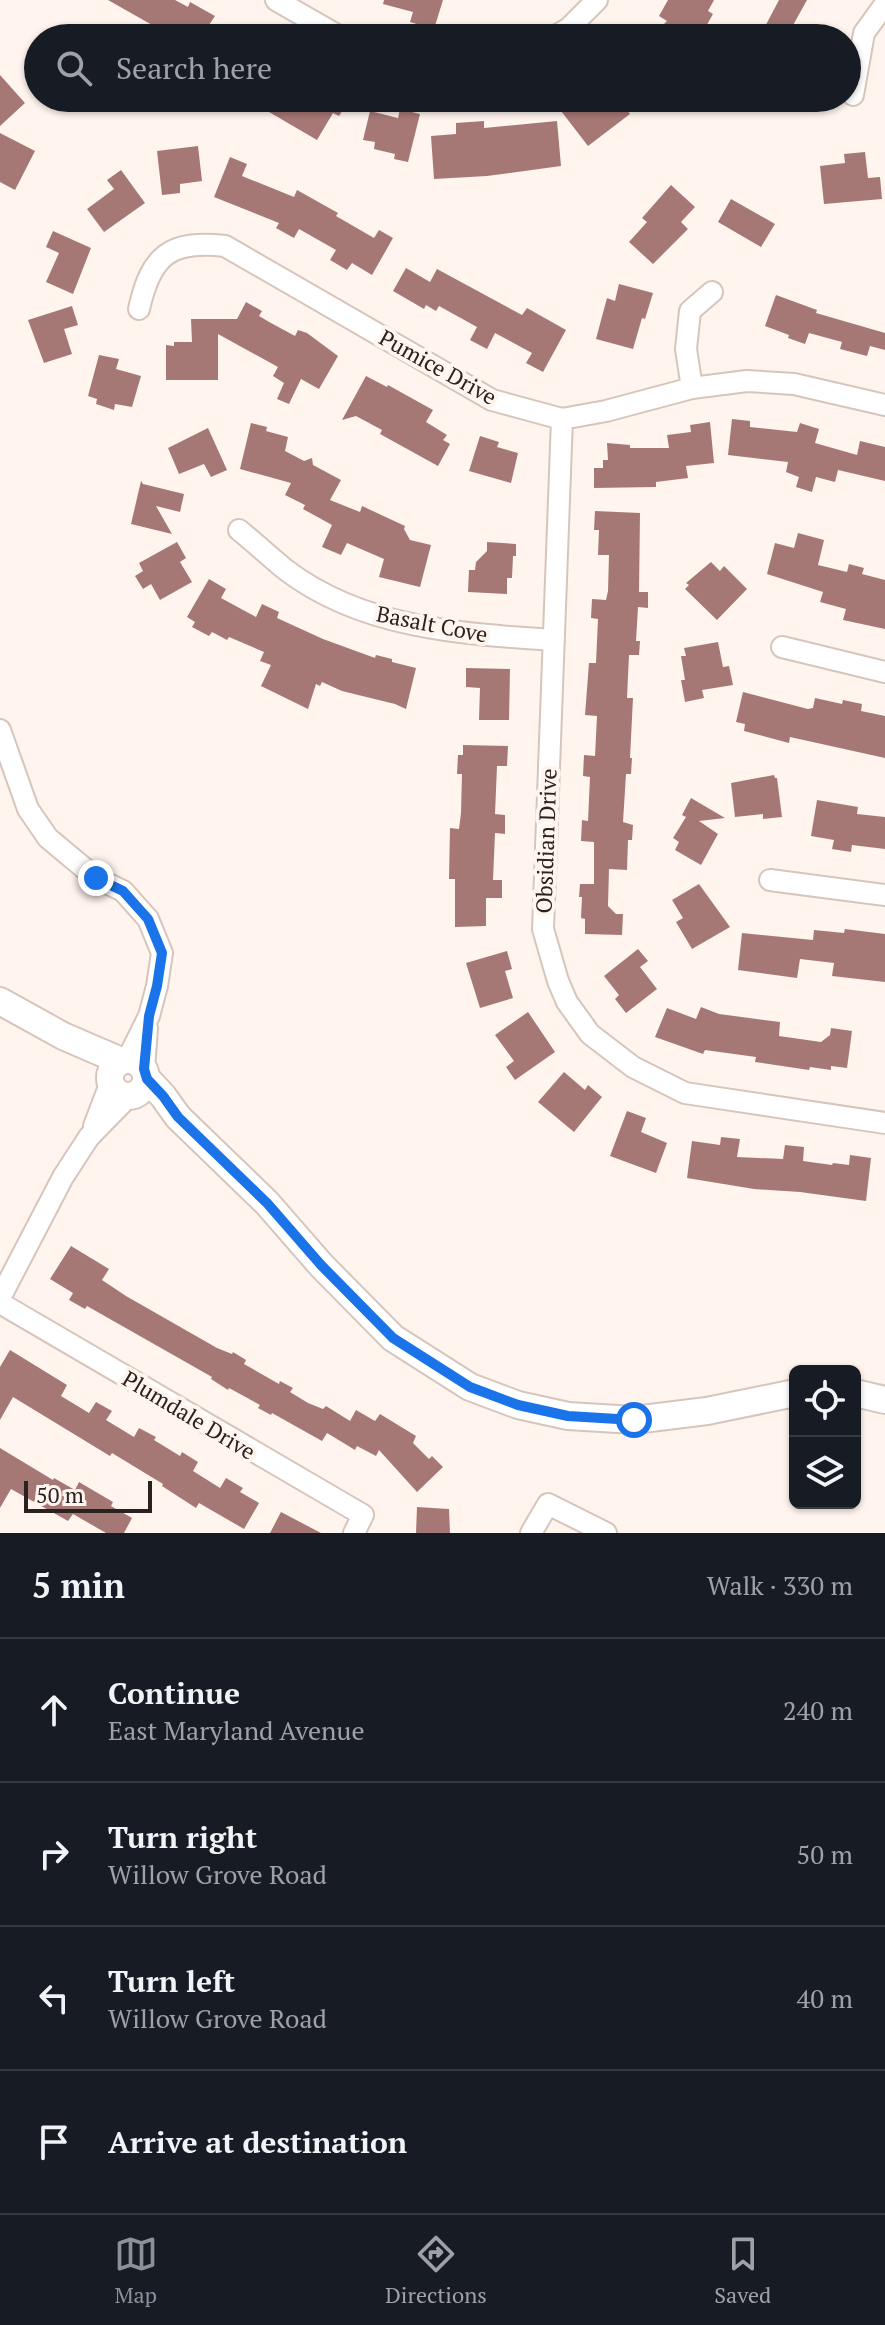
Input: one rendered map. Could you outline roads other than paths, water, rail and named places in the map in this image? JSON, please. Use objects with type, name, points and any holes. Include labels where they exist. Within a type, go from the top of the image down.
[{"type":"street","points":[[276,0],[318,24]]},
{"type":"street","points":[[573,24],[597,0]]},
{"type":"street","points":[[861,50],[864,33],[885,4]]},
{"type":"street","name":"Pumice Drive","points":[[139,309],[145,281],[168,252],[195,243],[225,246],[492,400],[532,413],[562,419],[606,411],[692,388],[747,381],[794,384],[885,405]]},
{"type":"street","points":[[692,388],[686,349],[690,311],[712,292]]},
{"type":"street","name":"Obsidian Drive","points":[[562,419],[543,929],[567,1002],[590,1034],[633,1067],[685,1093],[885,1123]]},
{"type":"street","name":"Basalt Cove","points":[[239,530],[287,571],[331,597],[382,618],[433,629],[554,640]]},
{"type":"street","points":[[782,647],[885,672]]},
{"type":"street","points":[[0,730],[28,809],[48,838],[96,878],[123,891],[148,919],[162,953],[149,1016],[128,1078],[63,1177],[0,1300]]},
{"type":"street","points":[[770,880],[885,895]]},
{"type":"street","points":[[0,1001],[63,1036],[128,1078],[150,1105],[178,1117],[267,1203],[321,1265],[393,1338],[470,1387],[518,1405],[568,1416],[634,1420],[707,1411],[789,1394]]},
{"type":"street","name":"Plumdale Drive","points":[[0,1300],[363,1515],[354,1533]]},
{"type":"street","points":[[861,1394],[885,1400]]},
{"type":"street","points":[[531,1533],[548,1504],[606,1533]]}]
